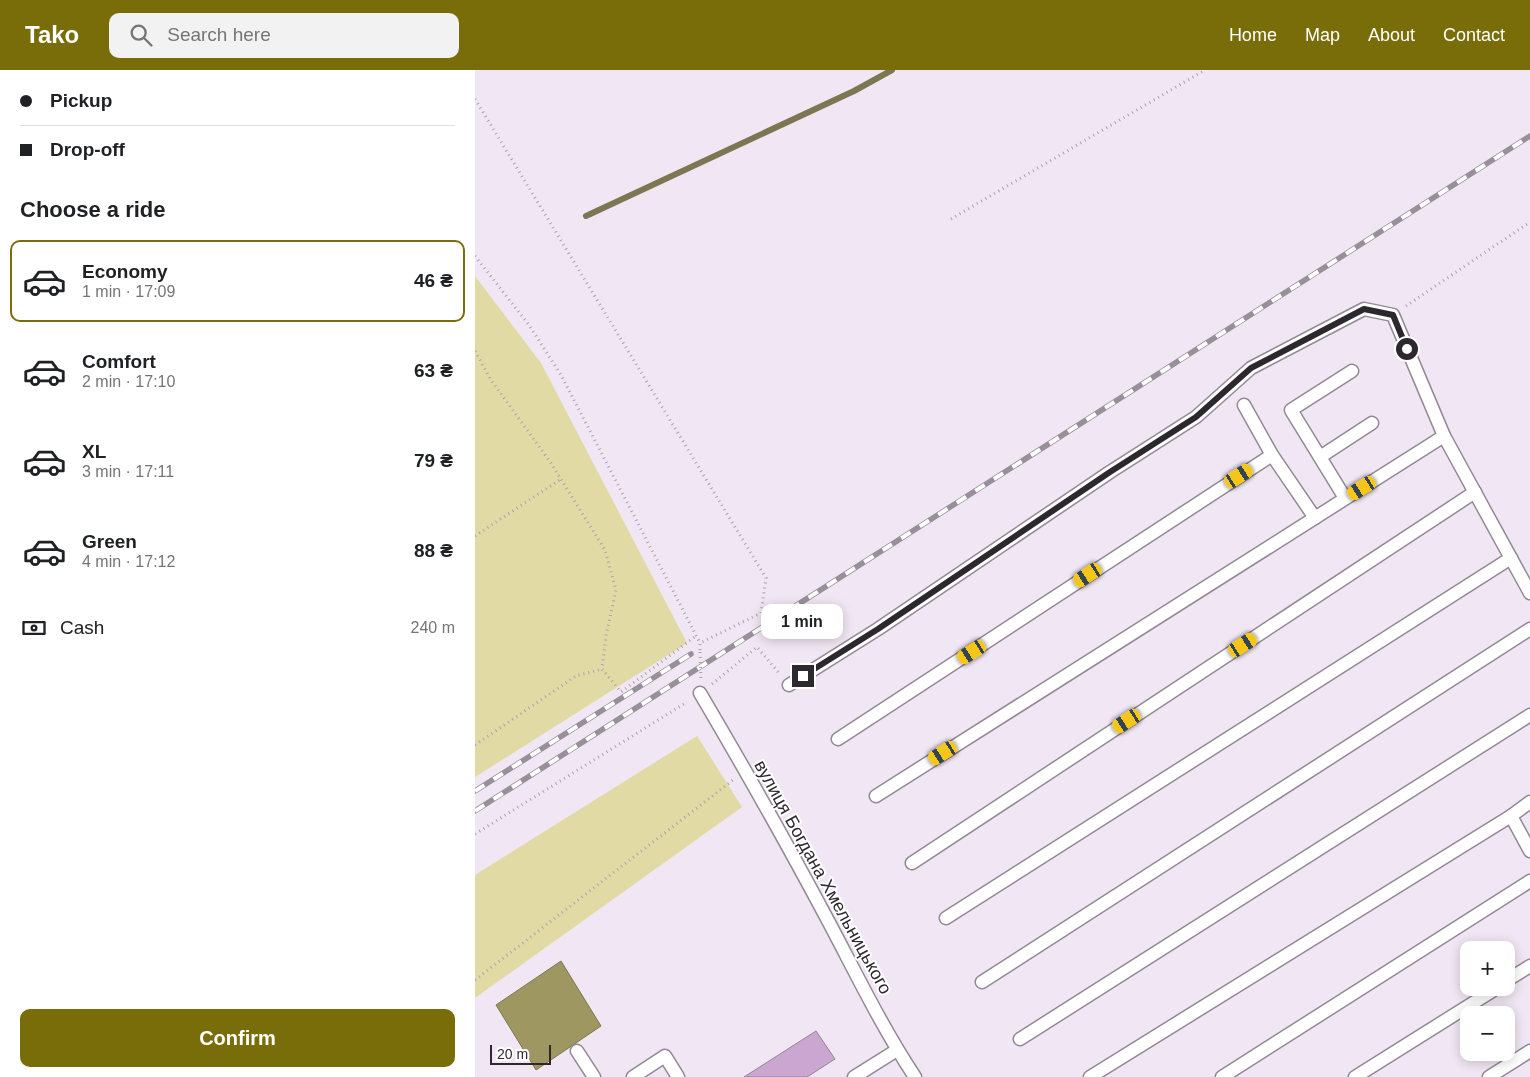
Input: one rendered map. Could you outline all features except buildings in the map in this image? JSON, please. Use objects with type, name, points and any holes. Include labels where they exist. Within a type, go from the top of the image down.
[{"type":"lane","points":[[789,685],[878,629],[1110,472],[1196,417],[1251,368],[1364,309],[1393,315],[1444,436],[1530,593]]},
{"type":"lane","points":[[1345,498],[1291,410],[1352,371]]},
{"type":"lane","points":[[1244,405],[1272,455],[1315,518]]},
{"type":"lane","points":[[1320,457],[1372,423]]},
{"type":"lane","points":[[876,796],[1444,436]]},
{"type":"lane","points":[[838,739],[1272,455]]},
{"type":"lane","points":[[912,863],[1475,492]]},
{"type":"lane","points":[[946,918],[1511,558]]},
{"type":"lane","points":[[982,982],[1530,629]]},
{"type":"lane","name":"вулиця Богдана Хмельницького","points":[[700,687],[897,1050],[915,1077]]},
{"type":"lane","points":[[1021,1039],[1530,715]]},
{"type":"lane","points":[[1090,1077],[1511,816],[1530,802]]},
{"type":"lane","points":[[1511,816],[1530,851]]},
{"type":"lane","points":[[1222,1077],[1530,881]]},
{"type":"lane","points":[[1515,976],[1530,966]]},
{"type":"lane","points":[[1355,1077],[1484,996]]},
{"type":"lane","points":[[577,1050],[594,1077]]},
{"type":"lane","points":[[854,1077],[897,1050]]},
{"type":"lane","points":[[1489,1077],[1530,1051]]},
{"type":"lane","points":[[633,1077],[665,1056],[678,1077]]},
{"type":"path","points":[[951,219],[1205,70]]},
{"type":"path","points":[[475,99],[766,578],[761,613],[700,643]]},
{"type":"path","points":[[1393,315],[1530,222]]},
{"type":"path","points":[[475,256],[529,325],[561,375],[697,636],[700,643],[700,687]]},
{"type":"path","points":[[475,351],[491,380],[561,479],[605,550],[616,590],[606,636],[602,669],[621,692],[697,636]]},
{"type":"path","points":[[475,536],[561,479]]},
{"type":"path","points":[[475,834],[700,687],[757,647],[789,685]]},
{"type":"path","points":[[475,745],[576,676],[602,669]]},
{"type":"path","points":[[475,980],[745,770]]},
{"type":"shaded area","points":[[475,276],[541,363],[687,643],[475,777]]},
{"type":"shaded area","points":[[697,736],[742,807],[475,998],[475,875]]},
{"type":"shaded area","points":[[561,961],[601,1026],[536,1070],[496,1005]]},
{"type":"waterway","points":[[586,216],[854,91],[892,70]]},
{"type":"railway","points":[[475,811],[1530,136]]},
{"type":"railway","points":[[475,791],[691,654]]},
{"type":"route","points":[[803,676],[878,629],[1110,472],[1196,417],[1251,368],[1364,309],[1393,315],[1407,349]]}]
